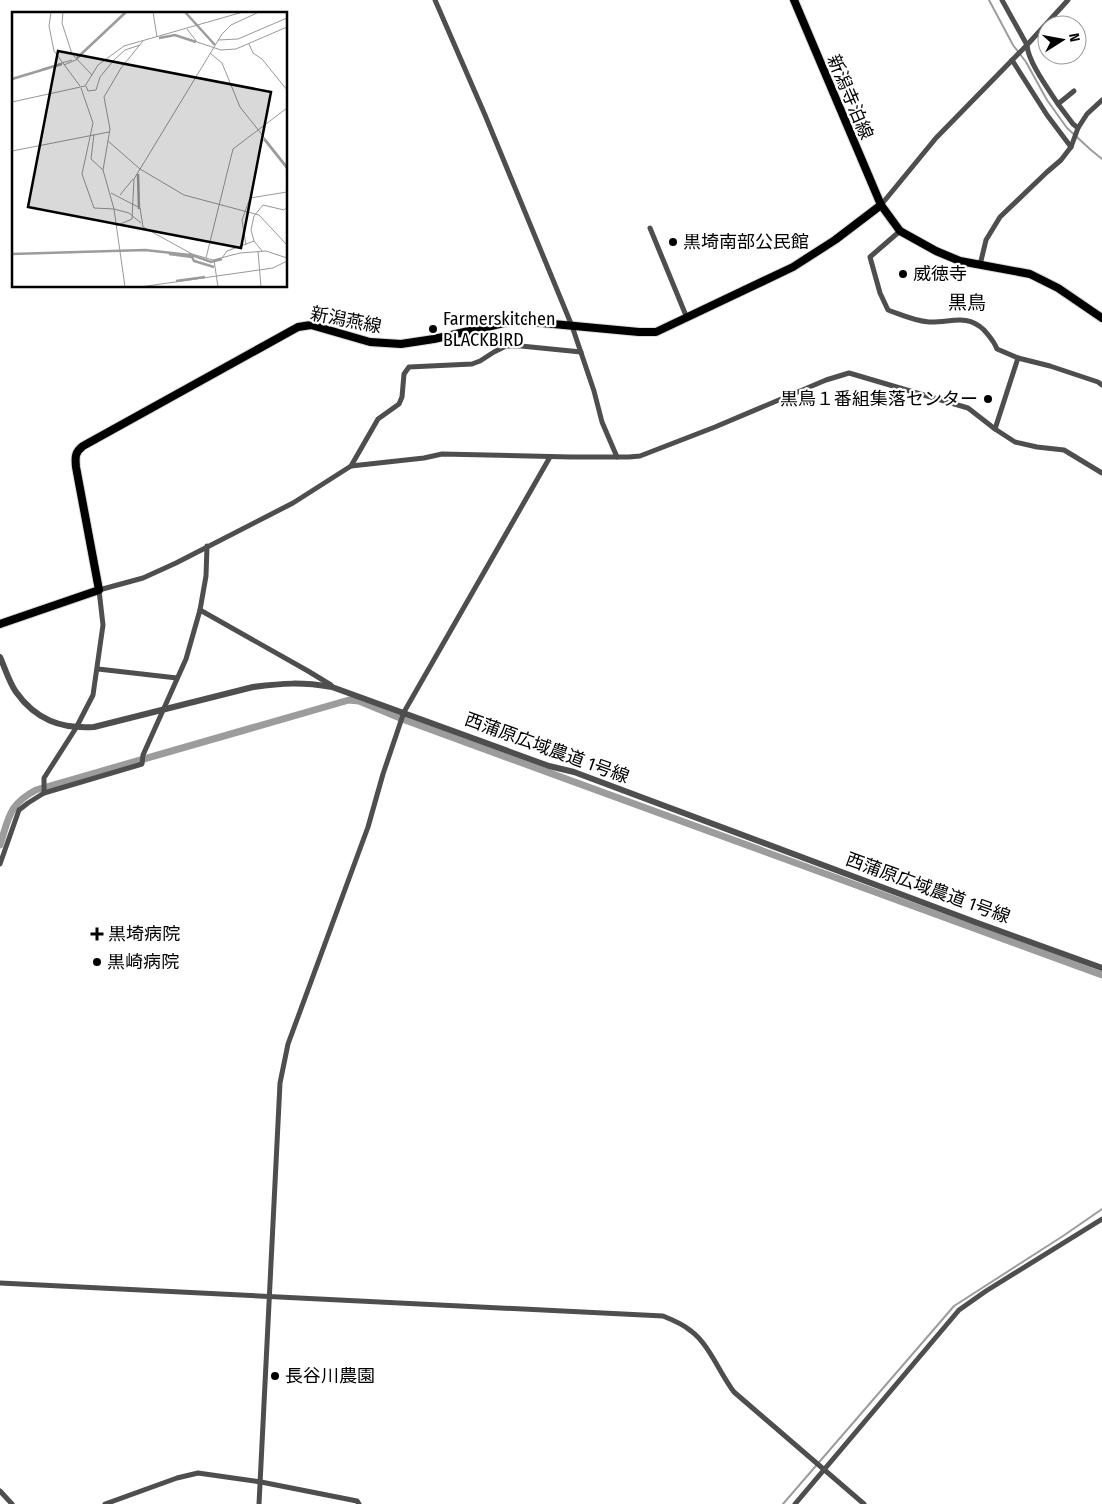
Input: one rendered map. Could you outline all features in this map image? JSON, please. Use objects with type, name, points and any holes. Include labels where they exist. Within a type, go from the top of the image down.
[{"type":"main road","name":"新潟寺泊線","points":[[794,0],[881,205],[900,231]]},
{"type":"main road","name":"新潟燕線","points":[[99,590],[75,458],[77,451],[298,326],[311,325],[370,342],[402,344],[434,340],[504,323],[521,321],[656,332],[792,267],[813,255],[881,205]]},
{"type":"main road","points":[[900,231],[936,251],[960,261],[1030,274],[1058,288],[1102,318]]},
{"type":"main road","points":[[0,624],[99,590]]},
{"type":"street","points":[[436,0],[572,326],[594,391],[602,422],[616,457]]},
{"type":"street","points":[[1002,0],[1038,72],[1058,104],[1078,130]]},
{"type":"street","points":[[881,205],[936,138],[1026,47],[1068,0]]},
{"type":"street","points":[[1013,59],[1047,115],[1072,144]]},
{"type":"street","points":[[1058,104],[1074,91]]},
{"type":"street","points":[[980,265],[986,240],[1000,216],[1061,160],[1072,144],[1087,114],[1102,100]]},
{"type":"street","points":[[650,228],[687,318]]},
{"type":"street","points":[[900,231],[870,257],[880,293],[888,310],[913,320],[930,322],[961,320],[977,323],[994,340],[997,349],[1018,358],[1050,366],[1102,385]]},
{"type":"street","points":[[351,466],[378,419],[399,404],[402,397],[404,374],[409,367],[472,364],[506,346],[581,352]]},
{"type":"street","points":[[995,429],[1018,358]]},
{"type":"street","points":[[44,793],[44,778],[76,728],[93,695],[103,625],[99,590],[143,578],[176,563],[293,503],[351,466],[424,458],[442,454],[550,457],[640,456],[826,380],[848,373],[968,408],[1015,442],[1064,450],[1102,473]]},
{"type":"street","points":[[259,1504],[280,1083],[288,1044],[368,828],[383,774],[404,712],[550,457]]},
{"type":"street","points":[[0,864],[19,810],[44,793],[142,764],[143,755],[186,659],[200,610],[206,576],[207,546]]},
{"type":"street","points":[[200,610],[308,670],[332,687]]},
{"type":"street","name":"西蒲原広域農道 1号線","points":[[0,656],[15,691],[29,707],[57,724],[76,728],[94,727],[253,687],[280,683],[332,687],[549,766],[574,772],[1102,968]]},
{"type":"street","points":[[98,669],[177,678]]},
{"type":"street","points":[[795,1504],[959,1310],[986,1290],[1102,1219]]},
{"type":"street","points":[[0,1283],[663,1316],[691,1330],[700,1339],[734,1392],[864,1504]]},
{"type":"street","points":[[106,1504],[177,1478],[198,1473],[261,1482],[353,1502],[357,1501],[359,1504]]},
{"type":"street","points":[[0,1491],[12,1504]]},
{"type":"waterway","points":[[989,0],[1013,45],[1026,62],[1047,100],[1067,128],[1102,159]]},
{"type":"waterway","points":[[0,845],[11,812],[20,801],[36,790],[349,700],[359,701],[405,720],[1102,975]]},
{"type":"waterway","points":[[783,1504],[954,1306],[1102,1209]]},
{"type":"place","name":"黒埼南部公民館","points":[[673,242]]},
{"type":"place","name":"威徳寺","points":[[903,274]]},
{"type":"place","name":"Farmerskitchen BLACKBIRD","points":[[433,329]]},
{"type":"place","name":"黒鳥１番組集落センター","points":[[988,399]]},
{"type":"place","name":"黒埼病院","points":[[97,934]]},
{"type":"place","name":"黒崎病院","points":[[97,962]]},
{"type":"place","name":"長谷川農園","points":[[275,1376]]},
{"type":"district","name":"黒鳥","points":[[967,302]]}]
